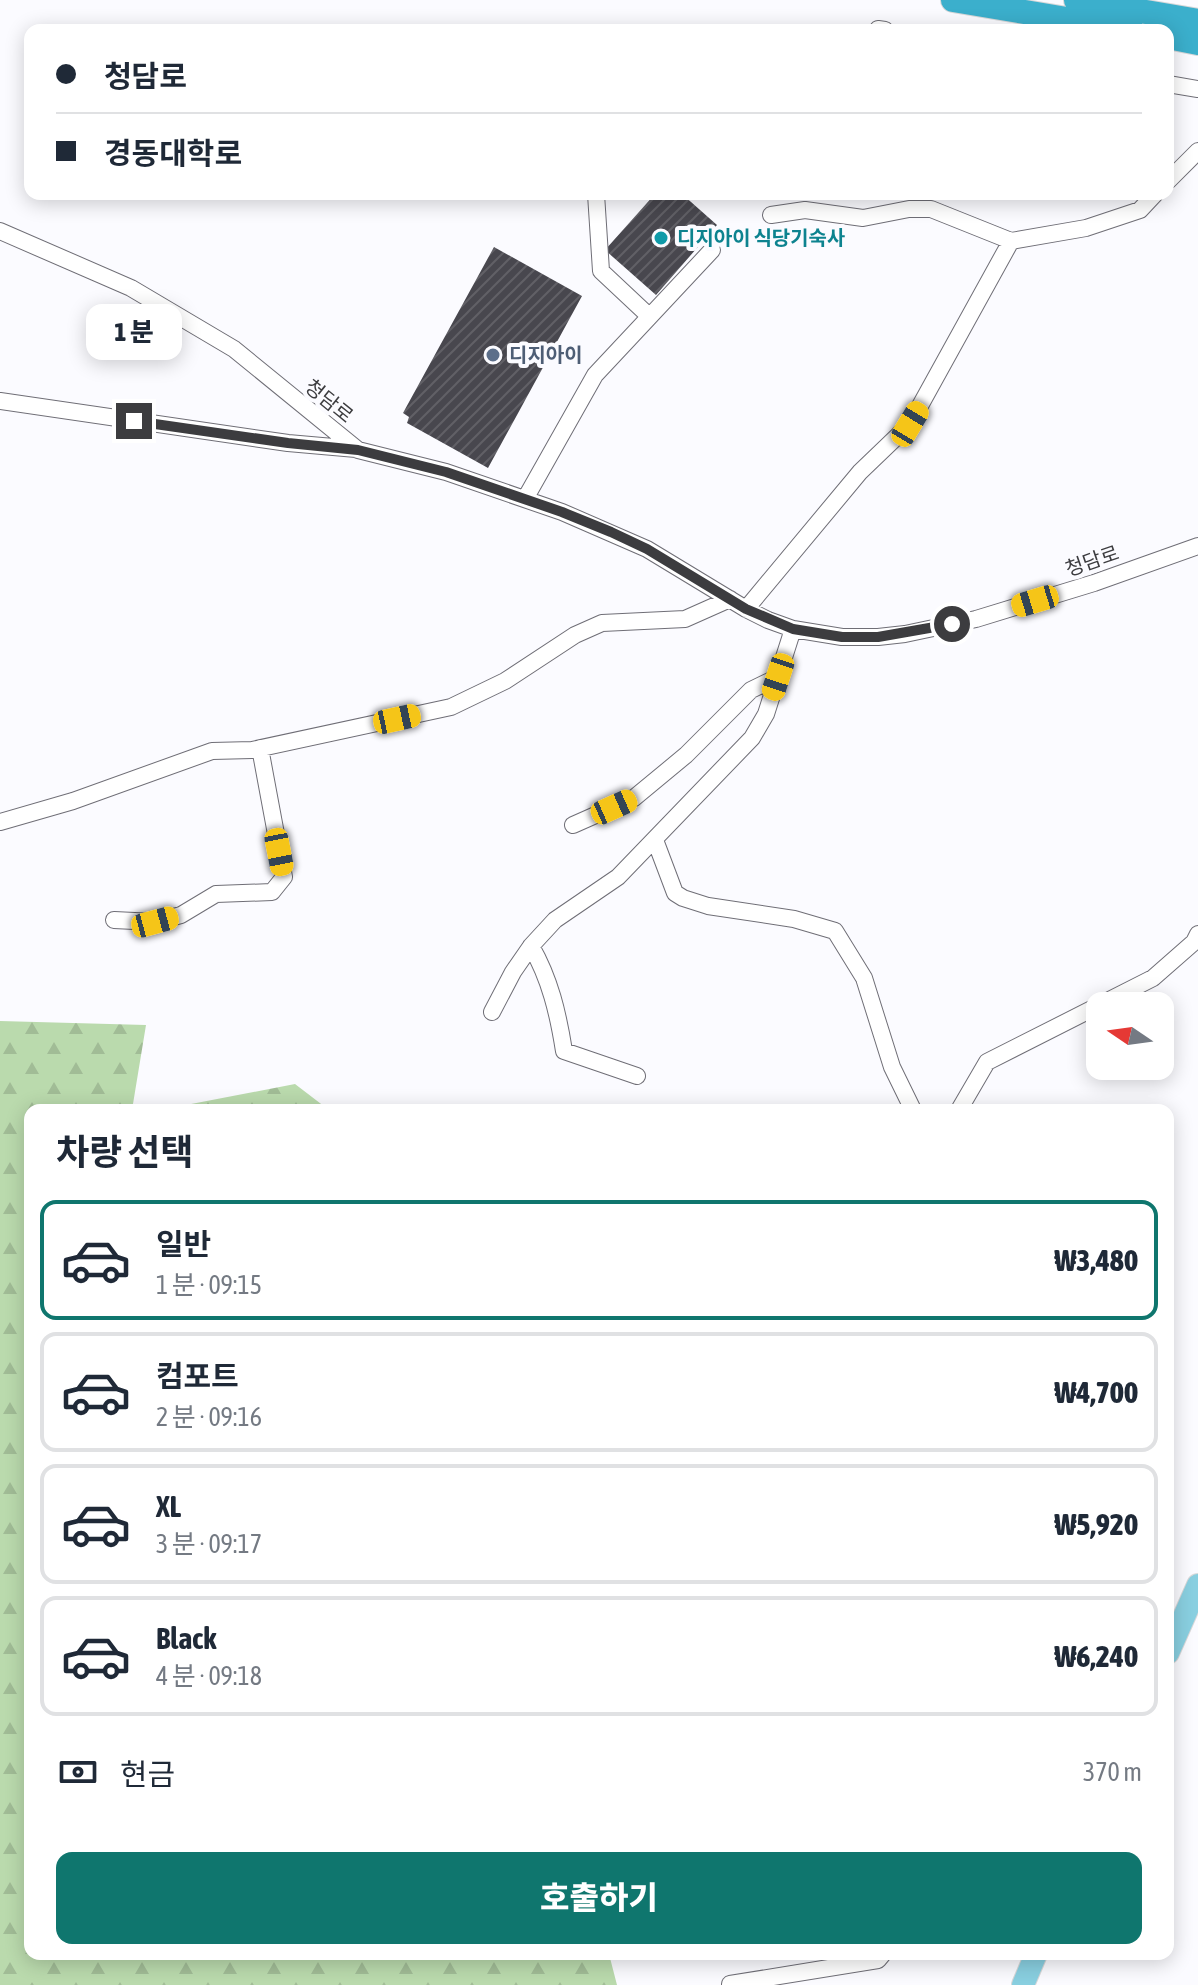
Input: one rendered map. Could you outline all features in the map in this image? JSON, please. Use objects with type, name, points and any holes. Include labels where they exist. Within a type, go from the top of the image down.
[{"type":"highway","points":[[953,0],[1096,24]]},
{"type":"highway","points":[[1076,0],[1198,21]]},
{"type":"highway","points":[[1174,38],[1198,43]]},
{"type":"main road","points":[[1174,1639],[1198,1585]]},
{"type":"main road","points":[[1023,1985],[1033,1960]]},
{"type":"street","points":[[1174,85],[1198,89]]},
{"type":"street","points":[[1174,175],[1198,151]]},
{"type":"street","points":[[596,200],[601,271],[649,316]]},
{"type":"street","points":[[771,215],[805,210],[863,218],[909,209],[931,209],[1011,241],[1086,228],[1140,210],[1149,200]]},
{"type":"street","name":"청담로","points":[[0,231],[131,288],[234,349],[358,450],[446,472],[562,512],[647,549],[746,609],[793,629],[842,637],[905,634],[991,614],[1094,583],[1198,546]]},
{"type":"street","points":[[746,609],[860,472],[910,424],[1011,241]]},
{"type":"street","points":[[525,499],[595,375],[712,250]]},
{"type":"street","points":[[0,401],[288,443],[358,450]]},
{"type":"street","points":[[0,822],[73,801],[212,751],[260,748],[451,707],[505,681],[575,635],[602,623],[685,619],[730,599]]},
{"type":"street","points":[[492,1012],[513,972],[555,920],[618,877],[752,738],[766,714],[793,629]]},
{"type":"street","points":[[573,825],[634,798],[686,755],[751,690],[778,677]]},
{"type":"street","points":[[114,920],[155,922],[181,915],[216,894],[272,892],[284,877],[260,748]]},
{"type":"street","points":[[655,840],[675,893],[683,898],[708,906],[794,919],[835,931],[864,978],[892,1067],[910,1104]]},
{"type":"street","points":[[962,1104],[987,1062],[1153,978],[1194,942],[1198,934]]},
{"type":"street","points":[[531,946],[546,972],[559,1015],[564,1051],[637,1076]]},
{"type":"street","points":[[730,1984],[878,1960]]},
{"type":"green space","points":[[0,1021],[146,1025],[133,1104],[24,1104],[24,1960],[611,1960],[617,1985],[0,1985]]},
{"type":"green space","points":[[295,1084],[321,1104],[191,1104]]},
{"type":"building","name":"디지아이 식당기숙사","points":[[650,200],[689,200],[717,225],[656,295],[605,250]]},
{"type":"building","name":"디지아이","points":[[494,247],[582,296],[488,468],[407,423],[409,417],[403,413]]},
{"type":"place","name":"디지아이 식당기숙사","points":[[661,238]]},
{"type":"place","name":"디지아이","points":[[493,355]]},
{"type":"route","points":[[134,421],[358,450],[446,472],[611,532],[647,549],[746,609],[805,632],[842,637],[878,637],[952,624]]}]
